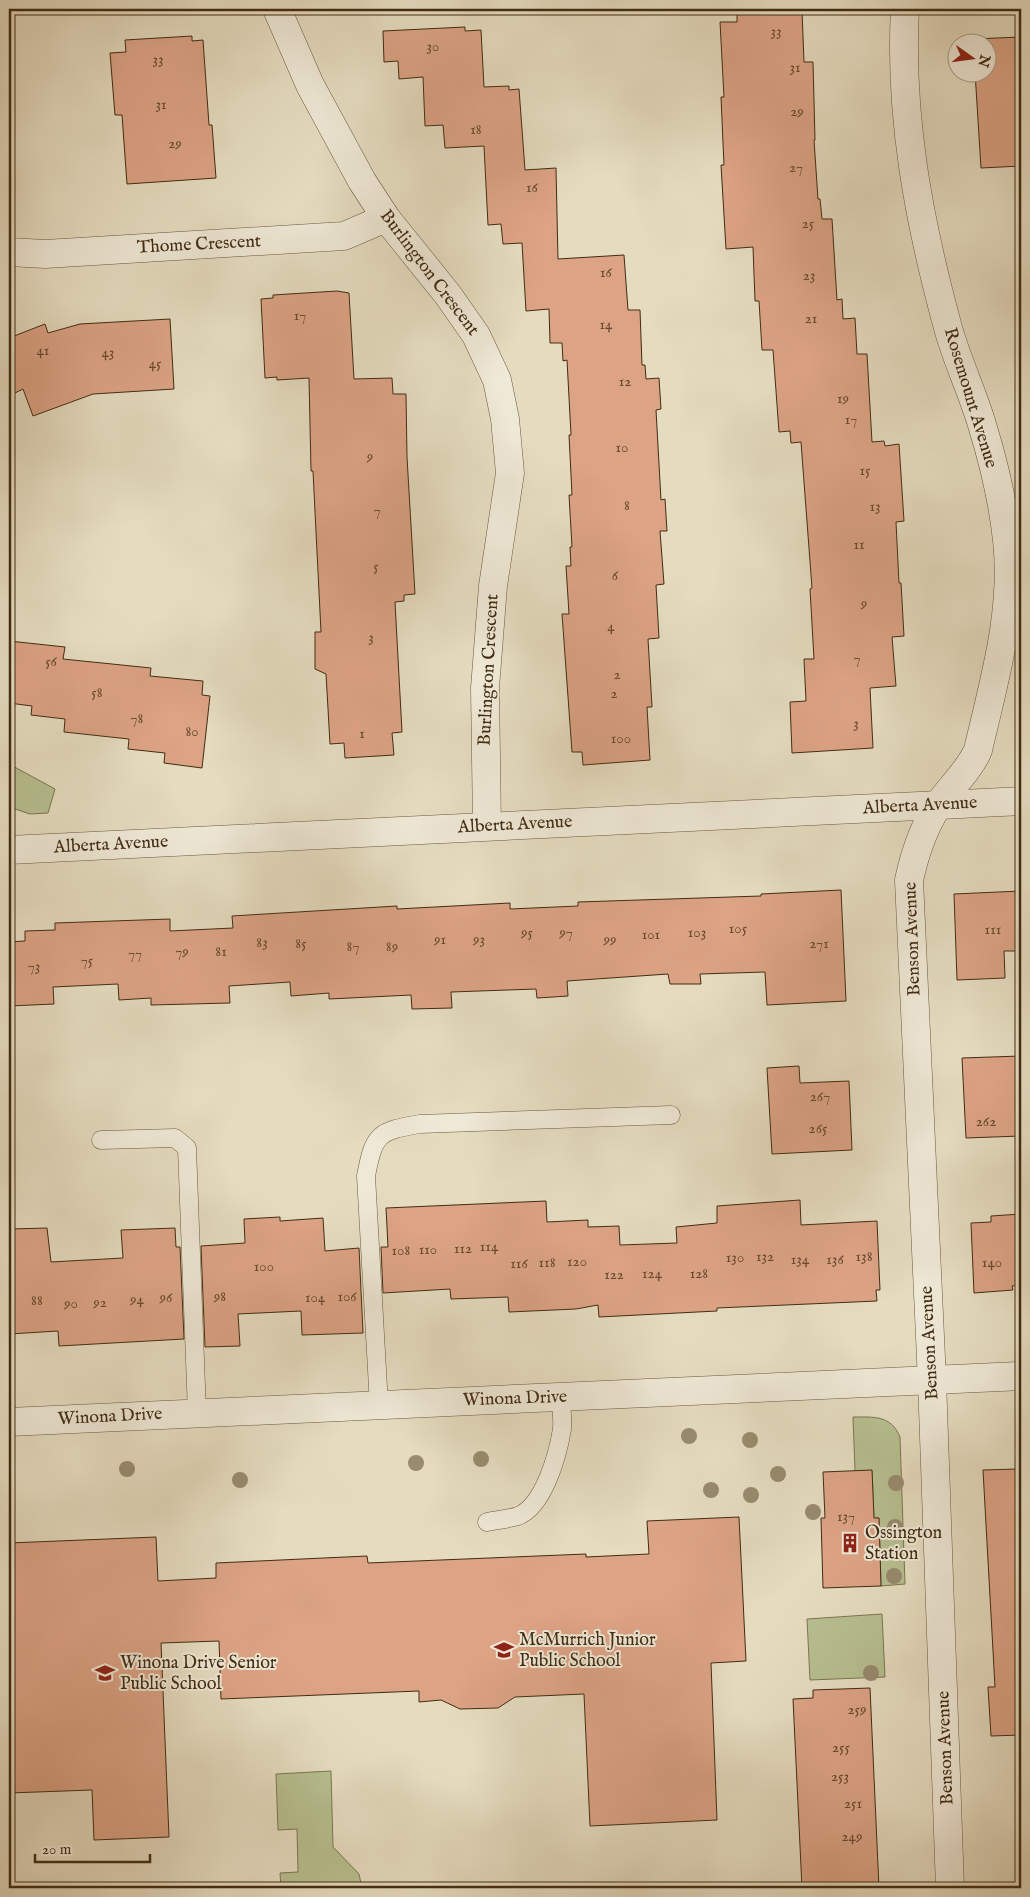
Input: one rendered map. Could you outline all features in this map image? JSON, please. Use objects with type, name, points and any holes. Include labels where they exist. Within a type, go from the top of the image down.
[{"type":"street","name":"Burlington Crescent","points":[[277,9],[310,85],[362,181],[386,218],[448,295],[476,335],[497,380],[506,419],[510,473],[493,586],[486,688],[487,826]]},
{"type":"street","name":"Rosemount Avenue","points":[[905,9],[903,51],[907,129],[918,205],[947,326],[983,428],[997,486],[1007,540],[1008,596],[1003,645],[978,750],[972,764],[938,805]]},
{"type":"street","name":"Thome Crescent","points":[[9,252],[45,254],[344,236],[386,218]]},
{"type":"street","name":"Alberta Avenue","points":[[9,850],[1021,800]]},
{"type":"street","name":"Benson Avenue","points":[[938,805],[916,847],[909,880],[932,1380],[950,1888]]},
{"type":"street","name":"Winona Drive","points":[[9,1422],[1021,1376]]},
{"type":"lane","points":[[379,1405],[366,1176],[372,1145],[391,1128],[420,1124],[671,1115]]},
{"type":"lane","points":[[101,1140],[175,1138],[187,1148],[197,1413]]},
{"type":"lane","points":[[487,1522],[519,1515],[534,1503],[547,1481],[558,1453],[562,1427],[561,1398]]},
{"type":"green space","points":[[9,764],[55,789],[48,813],[30,814],[9,807]]},
{"type":"green space","points":[[853,1417],[875,1418],[887,1421],[900,1437],[905,1584],[881,1586],[879,1518],[874,1518],[872,1471],[855,1471]]},
{"type":"green space","points":[[882,1614],[885,1677],[810,1680],[807,1619]]},
{"type":"green space","points":[[331,1771],[333,1847],[359,1874],[362,1888],[281,1888],[280,1873],[298,1872],[297,1829],[278,1830],[276,1774]]},
{"type":"building","points":[[802,11],[804,62],[813,62],[814,140],[818,199],[820,199],[822,219],[832,219],[837,300],[842,299],[843,319],[855,318],[857,354],[867,354],[872,442],[884,441],[885,446],[899,444],[904,521],[896,522],[904,636],[892,637],[896,686],[870,688],[873,748],[792,753],[790,702],[806,701],[804,659],[814,659],[810,589],[812,588],[801,442],[791,443],[790,431],[779,432],[773,350],[762,350],[759,301],[755,301],[753,247],[726,249],[721,165],[724,165],[721,97],[724,97],[720,22],[737,22],[737,14]]},
{"type":"building","points":[[465,27],[465,31],[481,30],[484,87],[509,86],[509,90],[519,89],[525,170],[556,168],[558,259],[624,255],[628,310],[640,310],[642,365],[645,365],[646,379],[659,378],[661,409],[656,410],[661,500],[665,499],[667,531],[660,531],[664,584],[656,585],[659,638],[648,639],[652,707],[647,707],[650,760],[583,765],[582,752],[572,752],[562,614],[569,614],[566,566],[571,566],[570,547],[572,547],[569,495],[572,495],[569,435],[571,435],[567,360],[563,361],[562,343],[550,343],[549,309],[526,311],[522,243],[503,244],[501,224],[488,225],[484,146],[445,148],[443,125],[425,126],[423,77],[399,79],[398,61],[384,62],[383,31]]},
{"type":"building","points":[[192,36],[192,41],[203,40],[209,125],[212,125],[216,178],[127,184],[122,115],[115,115],[110,53],[126,52],[125,40]]},
{"type":"building","points":[[1021,37],[1021,166],[981,168],[976,82],[998,82],[998,38]]},
{"type":"building","points":[[337,291],[349,293],[354,379],[392,378],[393,394],[406,394],[407,457],[415,594],[404,595],[404,601],[395,602],[402,732],[392,733],[394,755],[345,758],[344,743],[330,744],[326,674],[315,669],[315,632],[321,632],[313,471],[311,471],[309,378],[277,380],[277,377],[265,378],[261,299],[273,298],[273,295]]},
{"type":"building","points":[[170,319],[174,389],[93,394],[33,416],[23,389],[9,396],[9,338],[45,324],[48,333],[80,324]]},
{"type":"building","points":[[9,641],[65,647],[63,659],[151,668],[150,676],[203,681],[202,695],[210,696],[202,768],[164,763],[165,753],[128,749],[129,739],[64,732],[65,719],[31,715],[32,706],[9,703]]},
{"type":"building","points":[[841,890],[846,1001],[767,1005],[765,972],[700,974],[701,984],[670,984],[668,974],[567,981],[568,996],[537,998],[536,989],[451,992],[452,1008],[412,1009],[411,995],[329,999],[329,993],[291,996],[290,982],[229,986],[230,1003],[151,1005],[151,998],[119,1000],[118,984],[53,987],[54,1004],[9,1006],[9,942],[25,941],[25,931],[55,930],[55,923],[170,919],[170,931],[233,928],[232,916],[397,906],[397,909],[510,903],[510,909],[578,906],[578,902],[761,896],[761,894]]},
{"type":"building","points":[[1021,891],[1021,951],[1004,951],[1005,978],[957,980],[954,894]]},
{"type":"building","points":[[1021,1056],[1021,1136],[966,1138],[962,1058]]},
{"type":"building","points":[[799,1066],[800,1083],[849,1081],[852,1150],[772,1154],[767,1068]]},
{"type":"building","points":[[800,1200],[801,1225],[877,1221],[880,1290],[876,1290],[877,1301],[717,1308],[717,1311],[599,1317],[598,1305],[576,1309],[509,1312],[508,1297],[451,1299],[450,1289],[383,1293],[381,1247],[388,1247],[386,1208],[546,1201],[547,1222],[588,1220],[588,1227],[619,1226],[620,1245],[677,1243],[676,1227],[717,1223],[717,1206]]},
{"type":"building","points":[[1021,1214],[1021,1285],[1012,1286],[1013,1290],[974,1293],[971,1223],[991,1222],[991,1216]]},
{"type":"building","points":[[280,1217],[280,1221],[323,1218],[325,1251],[359,1248],[363,1333],[302,1335],[301,1311],[238,1314],[240,1346],[205,1347],[201,1246],[245,1243],[244,1219]]},
{"type":"building","points":[[47,1228],[51,1262],[123,1258],[121,1230],[175,1228],[176,1247],[180,1247],[184,1339],[59,1346],[58,1331],[9,1334],[9,1229]]},
{"type":"building","points":[[1017,1469],[1021,1599],[1021,1735],[991,1736],[988,1687],[995,1687],[983,1470]]},
{"type":"building","name":"Ossington Station","points":[[872,1470],[874,1518],[879,1518],[881,1586],[823,1588],[821,1518],[825,1518],[823,1472]]},
{"type":"building","points":[[739,1517],[746,1661],[711,1663],[717,1820],[590,1826],[584,1694],[515,1697],[498,1708],[460,1709],[441,1700],[419,1702],[419,1691],[221,1699],[219,1641],[161,1643],[169,1837],[94,1840],[92,1790],[9,1793],[9,1543],[156,1537],[158,1581],[216,1578],[216,1563],[367,1556],[368,1563],[586,1554],[586,1557],[649,1554],[647,1521]]},
{"type":"building","points":[[870,1688],[879,1888],[802,1888],[793,1699],[813,1698],[813,1690]]},
{"type":"place","name":"Ossington Station","points":[[850,1543]]},
{"type":"place","name":"McMurrich Junior Public School","points":[[504,1650]]},
{"type":"place","name":"Winona Drive Senior Public School","points":[[105,1673]]}]
